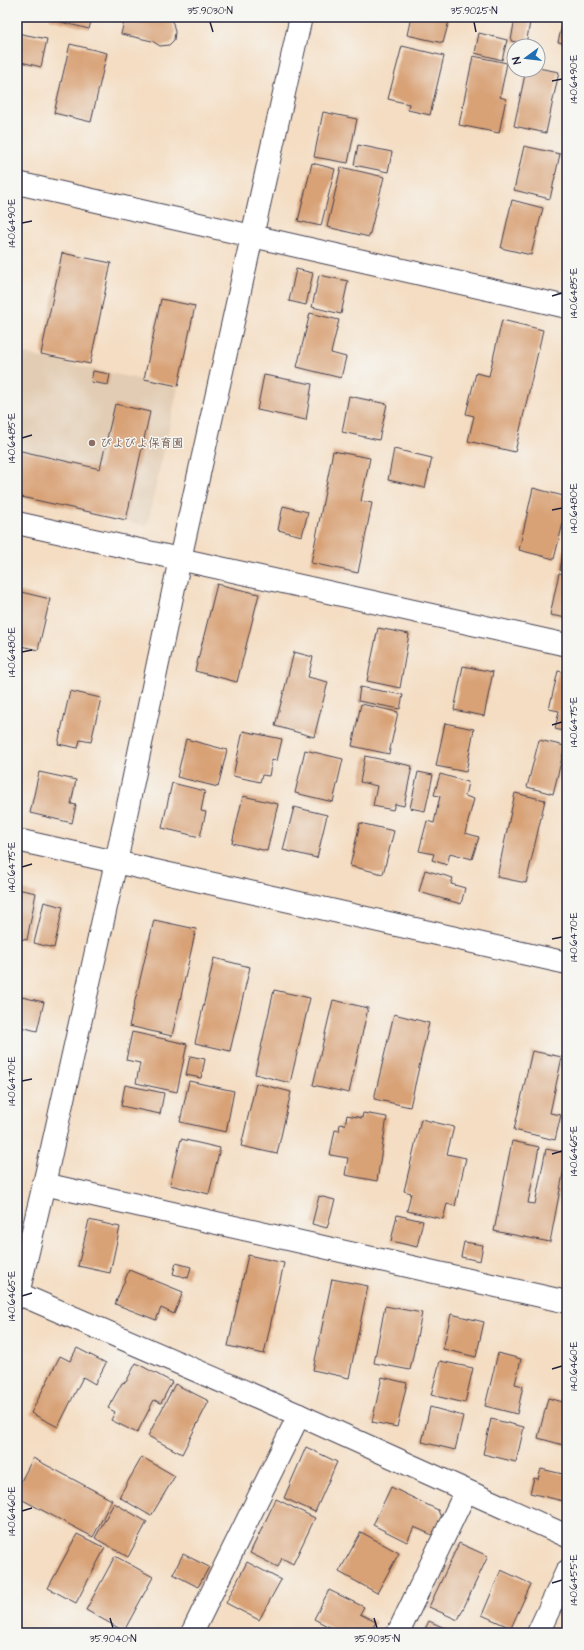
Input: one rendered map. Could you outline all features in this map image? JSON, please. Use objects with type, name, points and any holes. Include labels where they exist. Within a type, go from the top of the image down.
[{"type":"street","points":[[302,17],[180,559],[116,862],[44,1184],[17,1295],[298,1415],[567,1536]]},
{"type":"street","points":[[17,183],[567,307]]},
{"type":"street","points":[[17,523],[567,645]]},
{"type":"street","points":[[17,840],[567,963]]},
{"type":"street","points":[[44,1184],[567,1302]]},
{"type":"street","points":[[192,1633],[298,1415]]},
{"type":"street","points":[[398,1633],[466,1491]]},
{"type":"street","points":[[538,1633],[567,1571]]},
{"type":"shaded area","name":"ぴよびよ保育園","points":[[17,352],[178,388],[147,526],[17,497]]},
{"type":"building","points":[[50,17],[92,17],[89,29],[49,19]]},
{"type":"building","points":[[125,17],[168,17],[173,23],[175,32],[174,40],[169,45],[160,46],[152,41],[121,34]]},
{"type":"building","points":[[411,17],[450,17],[443,43],[407,35]]},
{"type":"building","points":[[515,17],[531,17],[527,38],[512,38]]},
{"type":"building","points":[[564,17],[567,17],[567,44],[558,42]]},
{"type":"building","points":[[17,33],[47,39],[41,67],[17,61]]},
{"type":"building","points":[[479,33],[506,40],[502,60],[475,53]]},
{"type":"building","points":[[70,44],[107,53],[91,122],[54,113]]},
{"type":"building","points":[[402,46],[444,56],[430,115],[408,110],[409,104],[388,99]]},
{"type":"building","points":[[473,56],[506,63],[500,97],[506,99],[499,133],[459,125]]},
{"type":"building","points":[[546,70],[559,72],[546,133],[514,126],[524,78],[546,78]]},
{"type":"building","points":[[323,112],[357,119],[348,163],[314,157]]},
{"type":"building","points":[[358,145],[392,152],[388,172],[354,165]]},
{"type":"building","points":[[524,146],[560,154],[550,199],[514,190]]},
{"type":"building","points":[[312,163],[335,169],[321,226],[298,221]]},
{"type":"building","points":[[341,167],[384,177],[369,237],[327,227]]},
{"type":"building","points":[[512,200],[543,208],[531,255],[501,248]]},
{"type":"building","points":[[62,253],[111,263],[90,364],[41,354]]},
{"type":"building","points":[[296,269],[313,273],[306,305],[289,301]]},
{"type":"building","points":[[319,275],[348,281],[341,314],[312,307]]},
{"type":"building","points":[[161,299],[195,306],[178,386],[144,379]]},
{"type":"building","points":[[310,313],[339,320],[331,353],[346,357],[341,378],[297,367]]},
{"type":"building","points":[[502,320],[543,330],[515,452],[468,441],[474,416],[466,414],[476,373],[489,376]]},
{"type":"building","points":[[93,371],[110,374],[108,385],[91,382]]},
{"type":"building","points":[[264,375],[312,384],[306,420],[257,410]]},
{"type":"building","points":[[349,396],[387,404],[379,440],[342,432]]},
{"type":"building","points":[[115,404],[150,412],[126,520],[17,496],[17,450],[100,469]]},
{"type":"building","points":[[394,449],[432,458],[425,488],[388,480]]},
{"type":"building","points":[[333,451],[370,458],[361,501],[372,503],[358,573],[311,563]]},
{"type":"building","points":[[533,488],[567,497],[567,507],[554,559],[519,550]]},
{"type":"building","points":[[283,506],[308,512],[302,536],[278,530]]},
{"type":"building","points":[[567,538],[567,571],[560,570]]},
{"type":"building","points":[[559,573],[567,575],[567,618],[550,615]]},
{"type":"building","points":[[217,584],[259,594],[237,682],[195,671]]},
{"type":"building","points":[[17,591],[50,599],[38,650],[17,645]]},
{"type":"building","points":[[378,628],[409,634],[400,688],[367,681]]},
{"type":"building","points":[[294,652],[313,657],[308,677],[328,682],[314,737],[275,726]]},
{"type":"building","points":[[463,666],[493,672],[484,716],[454,710]]},
{"type":"building","points":[[558,671],[567,673],[567,732],[555,729],[559,711],[549,709]]},
{"type":"building","points":[[360,687],[403,695],[400,709],[358,701]]},
{"type":"building","points":[[70,691],[101,698],[91,742],[80,740],[78,748],[58,744]]},
{"type":"building","points":[[361,704],[398,712],[389,754],[352,746]]},
{"type":"building","points":[[445,723],[474,729],[466,772],[436,766]]},
{"type":"building","points":[[243,731],[282,739],[277,761],[272,760],[269,776],[262,775],[260,782],[233,776]]},
{"type":"building","points":[[186,739],[227,750],[218,787],[177,777]]},
{"type":"building","points":[[539,740],[565,746],[553,794],[527,787]]},
{"type":"building","points":[[305,750],[343,759],[333,802],[295,793]]},
{"type":"building","points":[[365,756],[412,766],[404,806],[395,804],[393,810],[373,806],[377,786],[360,782]]},
{"type":"building","points":[[39,772],[76,780],[71,804],[76,805],[72,823],[30,813]]},
{"type":"building","points":[[418,772],[433,775],[425,811],[410,808]]},
{"type":"building","points":[[440,774],[468,782],[465,796],[474,799],[465,833],[479,837],[472,859],[450,853],[447,865],[432,860],[434,854],[419,851],[427,821],[434,823],[440,796],[434,795]]},
{"type":"building","points":[[172,783],[205,791],[201,811],[206,812],[200,837],[162,828]]},
{"type":"building","points":[[515,793],[545,800],[526,883],[497,877]]},
{"type":"building","points":[[243,796],[278,804],[267,851],[232,843]]},
{"type":"building","points":[[294,807],[327,815],[317,858],[283,850]]},
{"type":"building","points":[[360,823],[394,831],[383,874],[350,866]]},
{"type":"building","points":[[425,870],[453,878],[451,884],[465,888],[461,904],[419,892]]},
{"type":"building","points":[[17,889],[36,893],[27,940],[17,938]]},
{"type":"building","points":[[44,902],[63,907],[54,948],[34,943]]},
{"type":"building","points":[[154,920],[196,929],[172,1036],[129,1026]]},
{"type":"building","points":[[214,958],[250,967],[230,1051],[195,1043]]},
{"type":"building","points":[[274,990],[310,998],[290,1083],[255,1074]]},
{"type":"building","points":[[17,996],[44,1002],[37,1031],[17,1026]]},
{"type":"building","points":[[333,1000],[368,1008],[349,1093],[313,1085]]},
{"type":"building","points":[[394,1014],[429,1023],[410,1107],[374,1099]]},
{"type":"building","points":[[132,1032],[187,1044],[177,1092],[136,1083],[140,1063],[126,1060]]},
{"type":"building","points":[[532,1051],[562,1057],[550,1113],[561,1115],[555,1140],[514,1130]]},
{"type":"building","points":[[190,1056],[205,1059],[201,1078],[186,1075]]},
{"type":"building","points":[[189,1081],[234,1091],[226,1132],[180,1122]]},
{"type":"building","points":[[256,1083],[291,1092],[277,1154],[241,1146]]},
{"type":"building","points":[[125,1085],[164,1093],[160,1114],[121,1106]]},
{"type":"building","points":[[363,1113],[387,1117],[377,1181],[345,1175],[348,1158],[330,1155],[335,1130],[339,1131],[340,1124],[345,1125],[347,1115],[362,1118]]},
{"type":"building","points":[[421,1119],[454,1127],[447,1154],[466,1158],[455,1206],[447,1204],[443,1219],[407,1211],[411,1193],[404,1191]]},
{"type":"building","points":[[181,1139],[220,1148],[209,1194],[170,1185]]},
{"type":"building","points":[[512,1141],[539,1147],[528,1203],[535,1204],[546,1149],[567,1153],[550,1242],[494,1231]]},
{"type":"building","points":[[319,1196],[335,1200],[327,1228],[312,1224]]},
{"type":"building","points":[[397,1215],[423,1221],[417,1247],[391,1241]]},
{"type":"building","points":[[89,1220],[120,1227],[110,1273],[78,1266]]},
{"type":"building","points":[[464,1242],[483,1245],[480,1261],[461,1257]]},
{"type":"building","points":[[248,1255],[284,1263],[264,1354],[228,1346]]},
{"type":"building","points":[[176,1263],[191,1267],[188,1278],[173,1274]]},
{"type":"building","points":[[129,1270],[183,1292],[174,1314],[161,1308],[156,1320],[115,1304]]},
{"type":"building","points":[[332,1279],[368,1286],[349,1378],[313,1370]]},
{"type":"building","points":[[385,1306],[422,1313],[410,1370],[374,1363]]},
{"type":"building","points":[[451,1314],[484,1322],[476,1357],[443,1349]]},
{"type":"building","points":[[77,1348],[106,1363],[95,1384],[83,1377],[58,1427],[31,1413],[60,1356],[70,1361]]},
{"type":"building","points":[[498,1353],[521,1359],[515,1384],[523,1386],[517,1414],[485,1406]]},
{"type":"building","points":[[440,1361],[473,1368],[465,1403],[431,1395]]},
{"type":"building","points":[[136,1363],[172,1382],[161,1403],[154,1400],[137,1433],[111,1420],[115,1412],[108,1408],[122,1383],[126,1382]]},
{"type":"building","points":[[382,1377],[407,1383],[397,1427],[372,1422]]},
{"type":"building","points":[[175,1384],[209,1401],[182,1454],[148,1436]]},
{"type":"building","points":[[548,1398],[567,1403],[567,1446],[538,1438]]},
{"type":"building","points":[[430,1407],[463,1416],[455,1450],[422,1442]]},
{"type":"building","points":[[491,1419],[524,1427],[516,1462],[483,1454]]},
{"type":"building","points":[[306,1447],[337,1462],[315,1512],[284,1498]]},
{"type":"building","points":[[142,1457],[175,1476],[151,1516],[119,1497]]},
{"type":"building","points":[[33,1458],[112,1500],[93,1537],[17,1497],[17,1489]]},
{"type":"building","points":[[541,1469],[567,1475],[567,1502],[530,1493],[534,1478],[538,1479]]},
{"type":"building","points":[[391,1487],[438,1510],[441,1518],[432,1535],[414,1527],[407,1542],[373,1525]]},
{"type":"building","points":[[276,1499],[315,1518],[293,1564],[282,1558],[278,1567],[250,1553]]},
{"type":"building","points":[[114,1503],[147,1522],[128,1557],[95,1538]]},
{"type":"building","points":[[361,1532],[399,1553],[377,1593],[339,1572]]},
{"type":"building","points":[[77,1534],[105,1548],[76,1603],[48,1588]]},
{"type":"building","points":[[459,1543],[488,1556],[458,1620],[429,1607]]},
{"type":"building","points":[[183,1554],[209,1567],[198,1587],[173,1574]]},
{"type":"building","points":[[115,1556],[153,1577],[124,1631],[86,1610]]},
{"type":"building","points":[[247,1562],[281,1580],[259,1620],[226,1603]]},
{"type":"building","points":[[501,1570],[531,1584],[511,1628],[482,1615]]},
{"type":"building","points":[[329,1590],[364,1607],[360,1614],[376,1622],[370,1633],[341,1633],[314,1619]]},
{"type":"building","points":[[429,1621],[455,1633],[423,1633]]},
{"type":"building","points":[[311,1628],[320,1633],[308,1633]]},
{"type":"place","name":"ぴよびよ保育園","points":[[92,443]]}]
